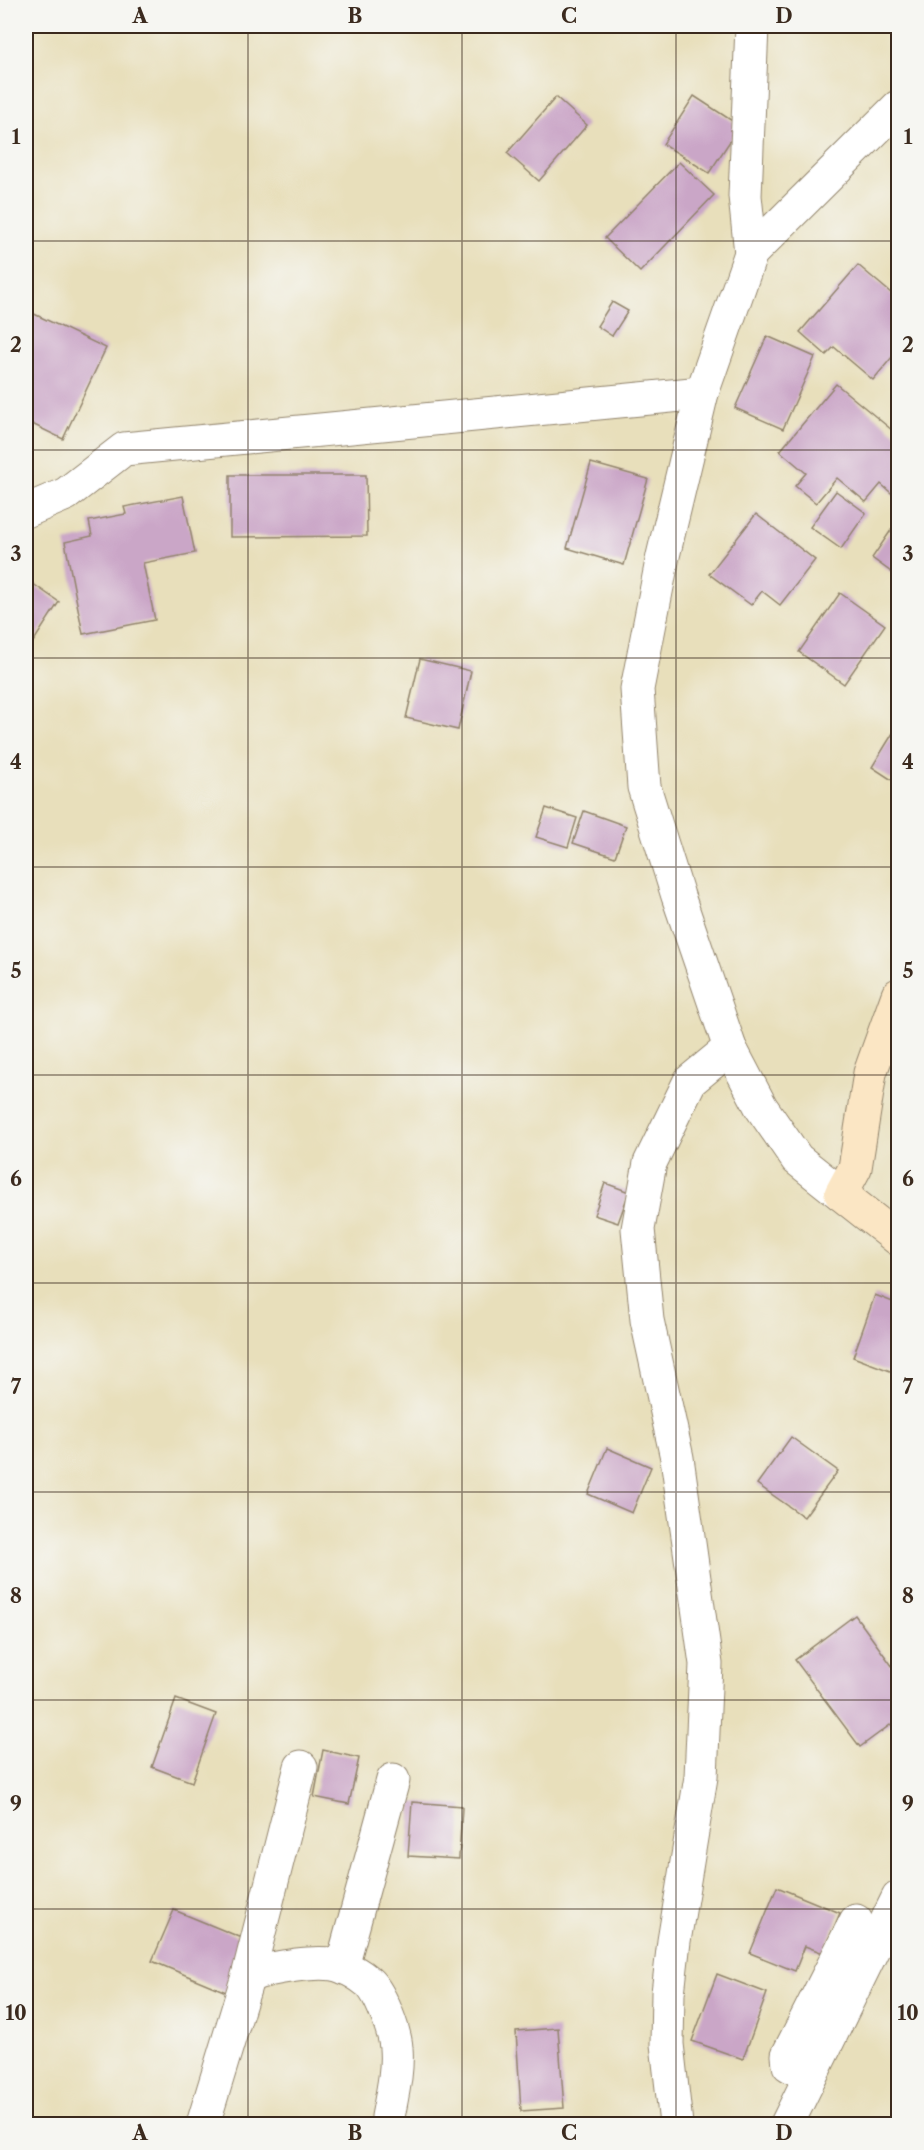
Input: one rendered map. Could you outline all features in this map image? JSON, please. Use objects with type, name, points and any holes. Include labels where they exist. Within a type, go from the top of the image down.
[{"type":"main road","points":[[898,995],[870,1073],[855,1168],[841,1194],[898,1239]]},
{"type":"street","points":[[752,26],[745,196],[751,253],[702,393],[663,556],[637,689],[644,787],[678,896],[730,1048],[761,1107],[797,1160],[841,1194]]},
{"type":"street","points":[[751,253],[898,107]]},
{"type":"street","points":[[26,511],[66,494],[124,449],[702,393]]},
{"type":"street","points":[[676,2124],[667,2044],[668,1993],[674,1941],[701,1777],[706,1664],[677,1458],[647,1320],[638,1229],[650,1163],[690,1081],[730,1048]]},
{"type":"street","points":[[202,2124],[248,1976],[301,1767]]},
{"type":"street","points":[[342,1966],[393,1780]]},
{"type":"street","points":[[787,2124],[898,1898]]},
{"type":"street","points":[[810,2077],[789,2065],[788,2055],[856,1921]]},
{"type":"street","points":[[248,1976],[289,1965],[342,1966],[369,1982],[387,2012],[396,2047],[395,2082],[388,2117]]},
{"type":"building","points":[[694,96],[740,126],[709,173],[663,144]]},
{"type":"building","points":[[556,97],[587,125],[539,181],[507,153]]},
{"type":"building","points":[[679,162],[714,195],[640,272],[605,238]]},
{"type":"building","points":[[858,265],[898,299],[898,308],[893,315],[898,320],[898,350],[873,380],[834,347],[826,355],[800,332]]},
{"type":"building","points":[[612,302],[628,311],[612,336],[597,326]]},
{"type":"building","points":[[32,313],[106,348],[63,439],[26,421],[26,327]]},
{"type":"building","points":[[767,336],[815,357],[783,429],[735,408]]},
{"type":"building","points":[[836,384],[898,435],[898,499],[881,484],[866,502],[837,478],[816,503],[795,486],[806,473],[780,451]]},
{"type":"building","points":[[591,463],[648,479],[624,565],[567,548]]},
{"type":"building","points":[[230,475],[366,475],[367,536],[230,537]]},
{"type":"building","points":[[836,491],[866,513],[841,549],[810,527]]},
{"type":"building","points":[[183,496],[195,553],[143,563],[155,620],[83,634],[65,542],[92,536],[89,521],[126,514],[124,507]]},
{"type":"building","points":[[756,514],[815,560],[780,605],[762,591],[751,605],[709,574]]},
{"type":"building","points":[[898,520],[898,577],[872,558]]},
{"type":"building","points":[[26,579],[59,602],[26,653]]},
{"type":"building","points":[[840,593],[885,625],[844,684],[799,652]]},
{"type":"building","points":[[420,659],[471,671],[458,730],[406,718]]},
{"type":"building","points":[[898,725],[898,784],[872,767]]},
{"type":"building","points":[[546,808],[577,818],[568,847],[536,837]]},
{"type":"building","points":[[584,811],[626,826],[615,857],[573,843]]},
{"type":"building","points":[[897,1099],[898,1161],[895,1161]]},
{"type":"building","points":[[605,1183],[629,1192],[618,1223],[594,1215]]},
{"type":"building","points":[[875,1295],[898,1304],[898,1374],[853,1357]]},
{"type":"building","points":[[791,1437],[838,1471],[804,1517],[757,1484]]},
{"type":"building","points":[[607,1448],[651,1467],[632,1513],[588,1494]]},
{"type":"building","points":[[855,1615],[898,1674],[898,1719],[860,1747],[795,1660]]},
{"type":"building","points":[[176,1699],[216,1714],[192,1782],[152,1767]]},
{"type":"building","points":[[323,1750],[359,1758],[349,1804],[314,1797]]},
{"type":"building","points":[[412,1802],[462,1806],[459,1859],[408,1856]]},
{"type":"building","points":[[777,1887],[840,1913],[823,1953],[805,1946],[795,1971],[750,1953]]},
{"type":"building","points":[[174,1910],[247,1940],[226,1992],[152,1961]]},
{"type":"building","points":[[717,1974],[767,1993],[743,2059],[692,2041]]},
{"type":"building","points":[[558,2028],[564,2108],[521,2111],[516,2031]]}]
